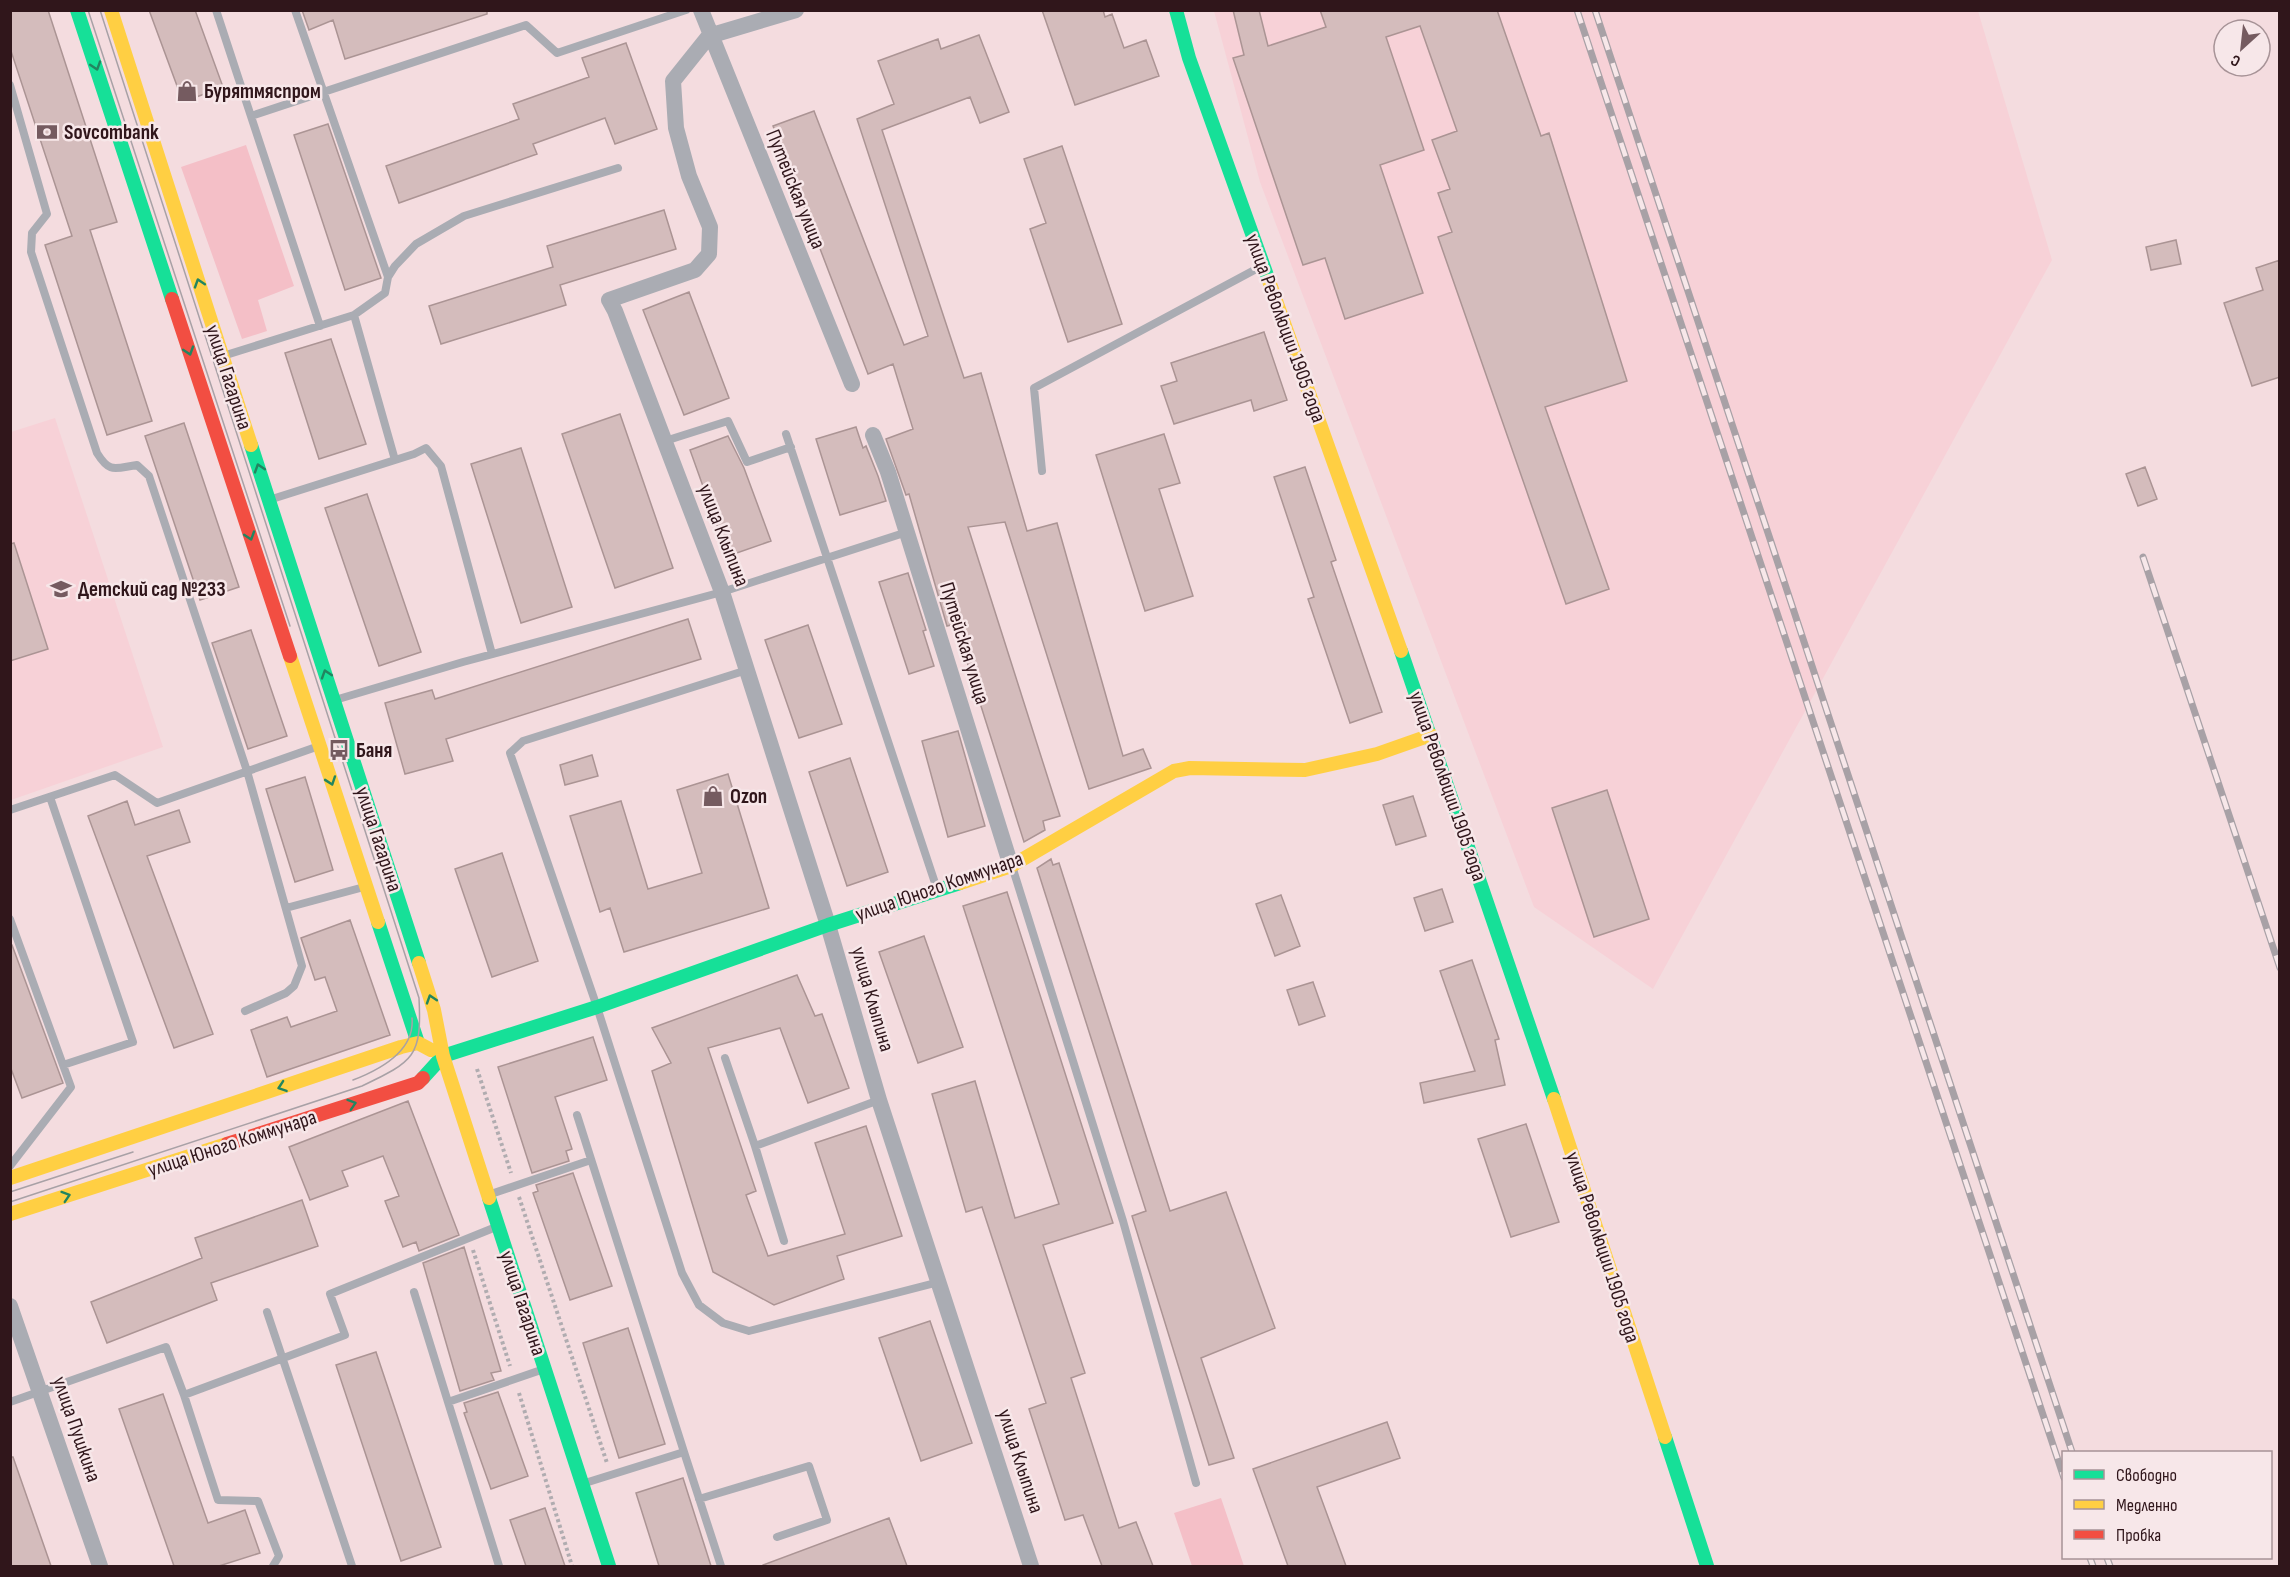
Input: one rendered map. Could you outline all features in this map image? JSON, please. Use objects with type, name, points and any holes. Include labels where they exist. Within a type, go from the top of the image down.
[{"type":"street","name":"улица Гагарина","points":[[77,10],[418,1043]]},
{"type":"street","name":"улица Гагарина","points":[[111,10],[434,1010],[442,1056],[485,1196],[498,1226],[609,1566]]},
{"type":"street","name":"Путейская улица","points":[[701,10],[709,36],[852,384]]},
{"type":"street","points":[[709,36],[796,10]]},
{"type":"street","name":"улица Революции 1905 года","points":[[1176,10],[1189,58],[1431,735],[1583,1183],[1707,1566]]},
{"type":"street","name":"улица Клыпина","points":[[709,36],[673,81],[676,128],[689,176],[710,227],[709,254],[694,270],[609,300],[722,592],[828,925],[879,1100],[1031,1566]]},
{"type":"street","name":"Путейская улица","points":[[873,435],[888,472],[1011,866]]},
{"type":"street","name":"улица Юного Коммунара","points":[[10,1214],[418,1083],[442,1056],[597,1007],[828,925],[1011,866],[1174,771],[1190,768],[1305,770],[1377,754],[1431,735]]},
{"type":"street","points":[[418,1043],[442,1056]]},
{"type":"street","name":"улица Юного Коммунара","points":[[10,1178],[394,1049],[418,1043]]},
{"type":"street","name":"улица Пушкина","points":[[10,1306],[100,1566]]},
{"type":"lane","points":[[216,10],[320,326]]},
{"type":"lane","points":[[295,10],[388,277]]},
{"type":"lane","points":[[251,116],[526,25],[556,53],[686,10]]},
{"type":"lane","points":[[10,85],[47,214],[32,233],[31,252],[97,453],[104,465],[111,469],[137,465],[149,476],[247,771],[303,966],[294,986],[286,993],[245,1011]]},
{"type":"lane","points":[[223,356],[354,315],[385,293],[388,277],[416,244],[464,216],[618,168]]},
{"type":"lane","points":[[1042,471],[1034,388],[1263,266]]},
{"type":"lane","points":[[354,315],[395,460]]},
{"type":"lane","points":[[665,441],[728,421],[747,462],[791,447]]},
{"type":"lane","points":[[786,434],[937,890]]},
{"type":"lane","points":[[269,500],[426,448],[441,466],[492,654]]},
{"type":"lane","points":[[334,700],[492,654],[722,592],[907,532]]},
{"type":"lane","points":[[747,670],[523,741],[510,753],[597,1007],[682,1273],[699,1305],[723,1323],[749,1331],[939,1282]]},
{"type":"lane","points":[[10,810],[115,775],[157,803],[319,746]]},
{"type":"lane","points":[[50,797],[134,1042],[63,1065]]},
{"type":"lane","points":[[1011,866],[1123,1221],[1196,1483]]},
{"type":"lane","points":[[286,908],[366,886]]},
{"type":"lane","points":[[10,919],[71,1087],[10,1166]]},
{"type":"lane","points":[[725,1058],[784,1241]]},
{"type":"lane","points":[[755,1146],[879,1100]]},
{"type":"lane","points":[[577,1115],[721,1566]]},
{"type":"lane","points":[[485,1196],[591,1160]]},
{"type":"lane","points":[[183,1395],[345,1335],[330,1294],[498,1226]]},
{"type":"lane","points":[[414,1292],[499,1566]]},
{"type":"lane","points":[[267,1312],[352,1566]]},
{"type":"lane","points":[[10,1402],[166,1347],[218,1500],[258,1502],[279,1556],[273,1566]]},
{"type":"lane","points":[[448,1402],[544,1369]]},
{"type":"lane","points":[[582,1484],[684,1452]]},
{"type":"lane","points":[[699,1499],[809,1466],[827,1520],[777,1537]]},
{"type":"path","points":[[469,1238],[572,1566]]},
{"type":"shaded area","points":[[1214,11],[1978,11],[2052,260],[1653,989],[1534,907],[1260,182]]},
{"type":"shaded area","points":[[246,145],[294,286],[258,300],[267,331],[242,339],[181,167]]},
{"type":"shaded area","name":"Детский сад №233","points":[[55,418],[163,747],[11,800],[11,432]]},
{"type":"shaded area","points":[[1221,1498],[1244,1566],[1192,1566],[1174,1513]]},
{"type":"building","points":[[10,10],[48,10],[117,222],[90,230],[152,421],[107,435],[45,245],[72,236],[10,48]]},
{"type":"building","points":[[149,10],[195,10],[223,87],[183,102]]},
{"type":"building","points":[[302,10],[487,10],[487,14],[345,59],[333,20],[309,30]]},
{"type":"building","points":[[1042,10],[1103,10],[1105,17],[1112,14],[1124,48],[1146,40],[1159,76],[1075,105]]},
{"type":"building","points":[[1233,10],[1259,10],[1268,46],[1326,27],[1320,10],[1497,10],[1541,136],[1549,133],[1627,381],[1545,407],[1609,589],[1566,604],[1438,237],[1452,232],[1438,193],[1450,189],[1432,140],[1457,131],[1420,26],[1386,37],[1424,150],[1380,165],[1423,293],[1345,319],[1325,258],[1303,265],[1233,58],[1244,55]]},
{"type":"building","points":[[979,35],[1009,112],[980,123],[970,97],[882,130],[964,378],[981,373],[1027,531],[1057,523],[1123,756],[1143,749],[1151,768],[1089,789],[1005,522],[968,527],[1060,816],[1043,821],[1045,830],[1024,842],[955,624],[947,626],[909,494],[906,495],[886,439],[913,429],[893,364],[868,374],[773,126],[814,111],[904,345],[928,336],[857,119],[894,104],[878,61],[938,39],[941,49]]},
{"type":"building","points":[[626,43],[657,129],[615,144],[605,118],[533,144],[537,154],[399,203],[386,166],[519,119],[513,104],[589,77],[582,58]]},
{"type":"building","points":[[328,124],[381,278],[345,290],[294,135]]},
{"type":"building","points":[[1062,146],[1122,324],[1068,342],[1030,229],[1046,223],[1024,159]]},
{"type":"building","points":[[664,210],[676,249],[560,285],[566,305],[441,344],[429,306],[553,267],[547,246]]},
{"type":"building","points":[[2176,240],[2181,264],[2151,270],[2146,247]]},
{"type":"building","points":[[2280,260],[2280,377],[2252,386],[2224,303],[2263,290],[2256,268]]},
{"type":"building","points":[[689,292],[729,398],[684,415],[643,310]]},
{"type":"building","points":[[1264,332],[1287,400],[1254,411],[1251,400],[1174,424],[1161,386],[1177,381],[1171,363]]},
{"type":"building","points":[[331,339],[366,444],[319,459],[285,353]]},
{"type":"building","points":[[620,414],[673,568],[615,588],[562,434]]},
{"type":"building","points":[[184,423],[239,587],[200,600],[145,436]]},
{"type":"building","points":[[856,427],[863,448],[866,446],[886,501],[840,515],[816,439]]},
{"type":"building","points":[[1164,434],[1180,483],[1159,489],[1193,596],[1145,611],[1096,455]]},
{"type":"building","points":[[728,436],[744,468],[771,541],[728,556],[690,450]]},
{"type":"building","points":[[521,448],[572,607],[521,623],[471,464]]},
{"type":"building","points":[[1305,467],[1336,560],[1331,562],[1382,712],[1350,723],[1308,599],[1314,597],[1274,477]]},
{"type":"building","points":[[2145,467],[2157,499],[2138,506],[2126,474]]},
{"type":"building","points":[[367,494],[421,652],[379,666],[325,508]]},
{"type":"building","points":[[14,543],[48,649],[10,661],[10,544]]},
{"type":"building","points":[[908,573],[926,630],[923,631],[934,666],[909,674],[879,582]]},
{"type":"building","points":[[688,619],[701,659],[446,739],[453,761],[405,774],[385,703],[432,690],[435,699]]},
{"type":"building","points":[[808,625],[842,724],[799,738],[765,640]]},
{"type":"building","points":[[251,630],[287,736],[248,749],[212,643]]},
{"type":"building","points":[[958,731],[985,826],[948,837],[922,741]]},
{"type":"building","points":[[592,755],[598,776],[565,785],[560,765]]},
{"type":"building","points":[[850,758],[888,872],[847,886],[809,772]]},
{"type":"building","points":[[728,774],[769,908],[624,952],[610,908],[600,912],[570,816],[621,801],[648,889],[702,873],[677,790]]},
{"type":"building","points":[[305,777],[333,870],[295,882],[266,789]]},
{"type":"building","points":[[1607,790],[1649,919],[1594,937],[1552,808]]},
{"type":"building","points":[[1413,796],[1426,836],[1396,845],[1383,805]]},
{"type":"building","points":[[127,801],[135,825],[179,810],[190,842],[147,856],[213,1034],[174,1048],[88,816]]},
{"type":"building","points":[[502,853],[538,961],[492,977],[455,869]]},
{"type":"building","points":[[1051,859],[1053,865],[1059,863],[1170,1211],[1226,1192],[1275,1328],[1201,1358],[1234,1458],[1209,1465],[1132,1216],[1146,1211],[1037,868]]},
{"type":"building","points":[[1442,889],[1453,922],[1425,931],[1414,898]]},
{"type":"building","points":[[1007,892],[1113,1223],[1043,1245],[1085,1373],[1071,1378],[1119,1528],[1136,1522],[1153,1566],[1102,1566],[1083,1515],[1065,1520],[1029,1409],[1046,1403],[982,1207],[966,1212],[932,1094],[975,1081],[1015,1218],[1059,1204],[963,906]]},
{"type":"building","points":[[1281,895],[1300,946],[1275,956],[1256,904]]},
{"type":"building","points":[[350,920],[390,1035],[267,1077],[251,1030],[287,1017],[291,1027],[337,1011],[325,977],[315,980],[301,938]]},
{"type":"building","points":[[924,936],[963,1047],[918,1063],[879,952]]},
{"type":"building","points":[[10,945],[12,945],[63,1083],[22,1098],[10,1066]]},
{"type":"building","points":[[1472,960],[1499,1039],[1495,1040],[1505,1085],[1424,1103],[1420,1083],[1475,1071],[1440,971]]},
{"type":"building","points":[[797,975],[815,1016],[822,1014],[849,1088],[808,1103],[780,1028],[708,1048],[756,1191],[746,1195],[768,1256],[845,1234],[815,1143],[866,1126],[902,1236],[837,1256],[844,1279],[774,1305],[713,1272],[652,1071],[671,1063],[652,1028]]},
{"type":"building","points":[[1313,982],[1325,1016],[1299,1025],[1287,990]]},
{"type":"building","points":[[593,1037],[607,1080],[555,1097],[572,1149],[566,1151],[569,1161],[532,1173],[498,1067]]},
{"type":"building","points":[[408,1101],[459,1235],[419,1251],[416,1242],[403,1247],[385,1201],[399,1196],[383,1156],[342,1171],[348,1186],[310,1200],[289,1147]]},
{"type":"building","points":[[1526,1124],[1559,1222],[1511,1237],[1478,1139]]},
{"type":"building","points":[[573,1173],[612,1286],[570,1300],[533,1193],[538,1191],[536,1185]]},
{"type":"building","points":[[302,1200],[318,1246],[211,1283],[217,1300],[107,1343],[91,1302],[202,1258],[195,1238]]},
{"type":"building","points":[[464,1247],[501,1371],[491,1373],[494,1380],[460,1391],[423,1263]]},
{"type":"building","points":[[930,1321],[972,1443],[921,1461],[879,1338]]},
{"type":"building","points":[[628,1328],[665,1444],[619,1458],[583,1343]]},
{"type":"building","points":[[376,1352],[441,1547],[401,1561],[336,1365]]},
{"type":"building","points":[[498,1392],[528,1476],[491,1489],[464,1413],[467,1412],[464,1403]]},
{"type":"building","points":[[163,1394],[208,1523],[245,1510],[260,1553],[219,1566],[174,1566],[119,1409]]},
{"type":"building","points":[[1387,1422],[1400,1458],[1317,1487],[1346,1566],[1288,1566],[1253,1469]]},
{"type":"building","points":[[10,1457],[13,1457],[51,1566],[10,1566]]},
{"type":"building","points":[[683,1478],[711,1566],[659,1566],[636,1493]]},
{"type":"building","points":[[545,1508],[565,1566],[526,1566],[510,1520]]},
{"type":"building","points":[[889,1518],[907,1566],[763,1566],[763,1565]]},
{"type":"tram line","points":[[88,10],[290,626]]},
{"type":"tram line","points":[[10,1202],[362,1086],[404,1063],[411,1055],[419,1033],[419,998],[100,10]]},
{"type":"tram line","points":[[353,1080],[384,1065],[402,1049],[408,1040],[412,1018]]},
{"type":"tram line","points":[[10,1192],[133,1152]]},
{"type":"railway","points":[[1577,10],[2062,1472]]},
{"type":"railway","points":[[1595,10],[2072,1451]]},
{"type":"railway","points":[[2143,557],[2280,968]]},
{"type":"railway","points":[[2090,1559],[2093,1566]]},
{"type":"railway","points":[[2107,1559],[2110,1566]]},
{"type":"traffic: fast","points":[[77,10],[172,299]]},
{"type":"traffic: fast","points":[[1176,10],[1189,58],[1269,281]]},
{"type":"traffic: fast","points":[[251,445],[419,963]]},
{"type":"traffic: fast","points":[[1401,651],[1554,1099]]},
{"type":"traffic: fast","points":[[423,1078],[443,1056],[597,1007],[828,925],[960,883]]},
{"type":"traffic: fast","points":[[378,922],[418,1043]]},
{"type":"traffic: fast","points":[[489,1198],[609,1566]]},
{"type":"traffic: fast","points":[[1665,1437],[1707,1566]]},
{"type":"traffic: slow","points":[[111,10],[251,445]]},
{"type":"traffic: slow","points":[[1269,281],[1401,651]]},
{"type":"traffic: slow","points":[[290,656],[378,922]]},
{"type":"traffic: slow","points":[[960,883],[1011,866],[1174,771],[1190,768],[1305,770],[1377,754],[1431,735]]},
{"type":"traffic: slow","points":[[419,963],[434,1010],[443,1056],[489,1198]]},
{"type":"traffic: slow","points":[[10,1178],[401,1047],[418,1043],[431,1050]]},
{"type":"traffic: slow","points":[[1554,1099],[1665,1437]]},
{"type":"traffic: slow","points":[[10,1214],[227,1144]]},
{"type":"traffic: jam","points":[[172,299],[290,656]]},
{"type":"traffic: jam","points":[[227,1144],[418,1083],[423,1078]]},
{"type":"place","name":"Бурятмяспром","points":[[187,91]]},
{"type":"place","name":"Sovcombank","points":[[47,132]]},
{"type":"place","name":"Детский сад №233","points":[[61,589]]},
{"type":"place","name":"Баня","points":[[339,750]]},
{"type":"place","name":"Ozon","points":[[713,796]]}]
